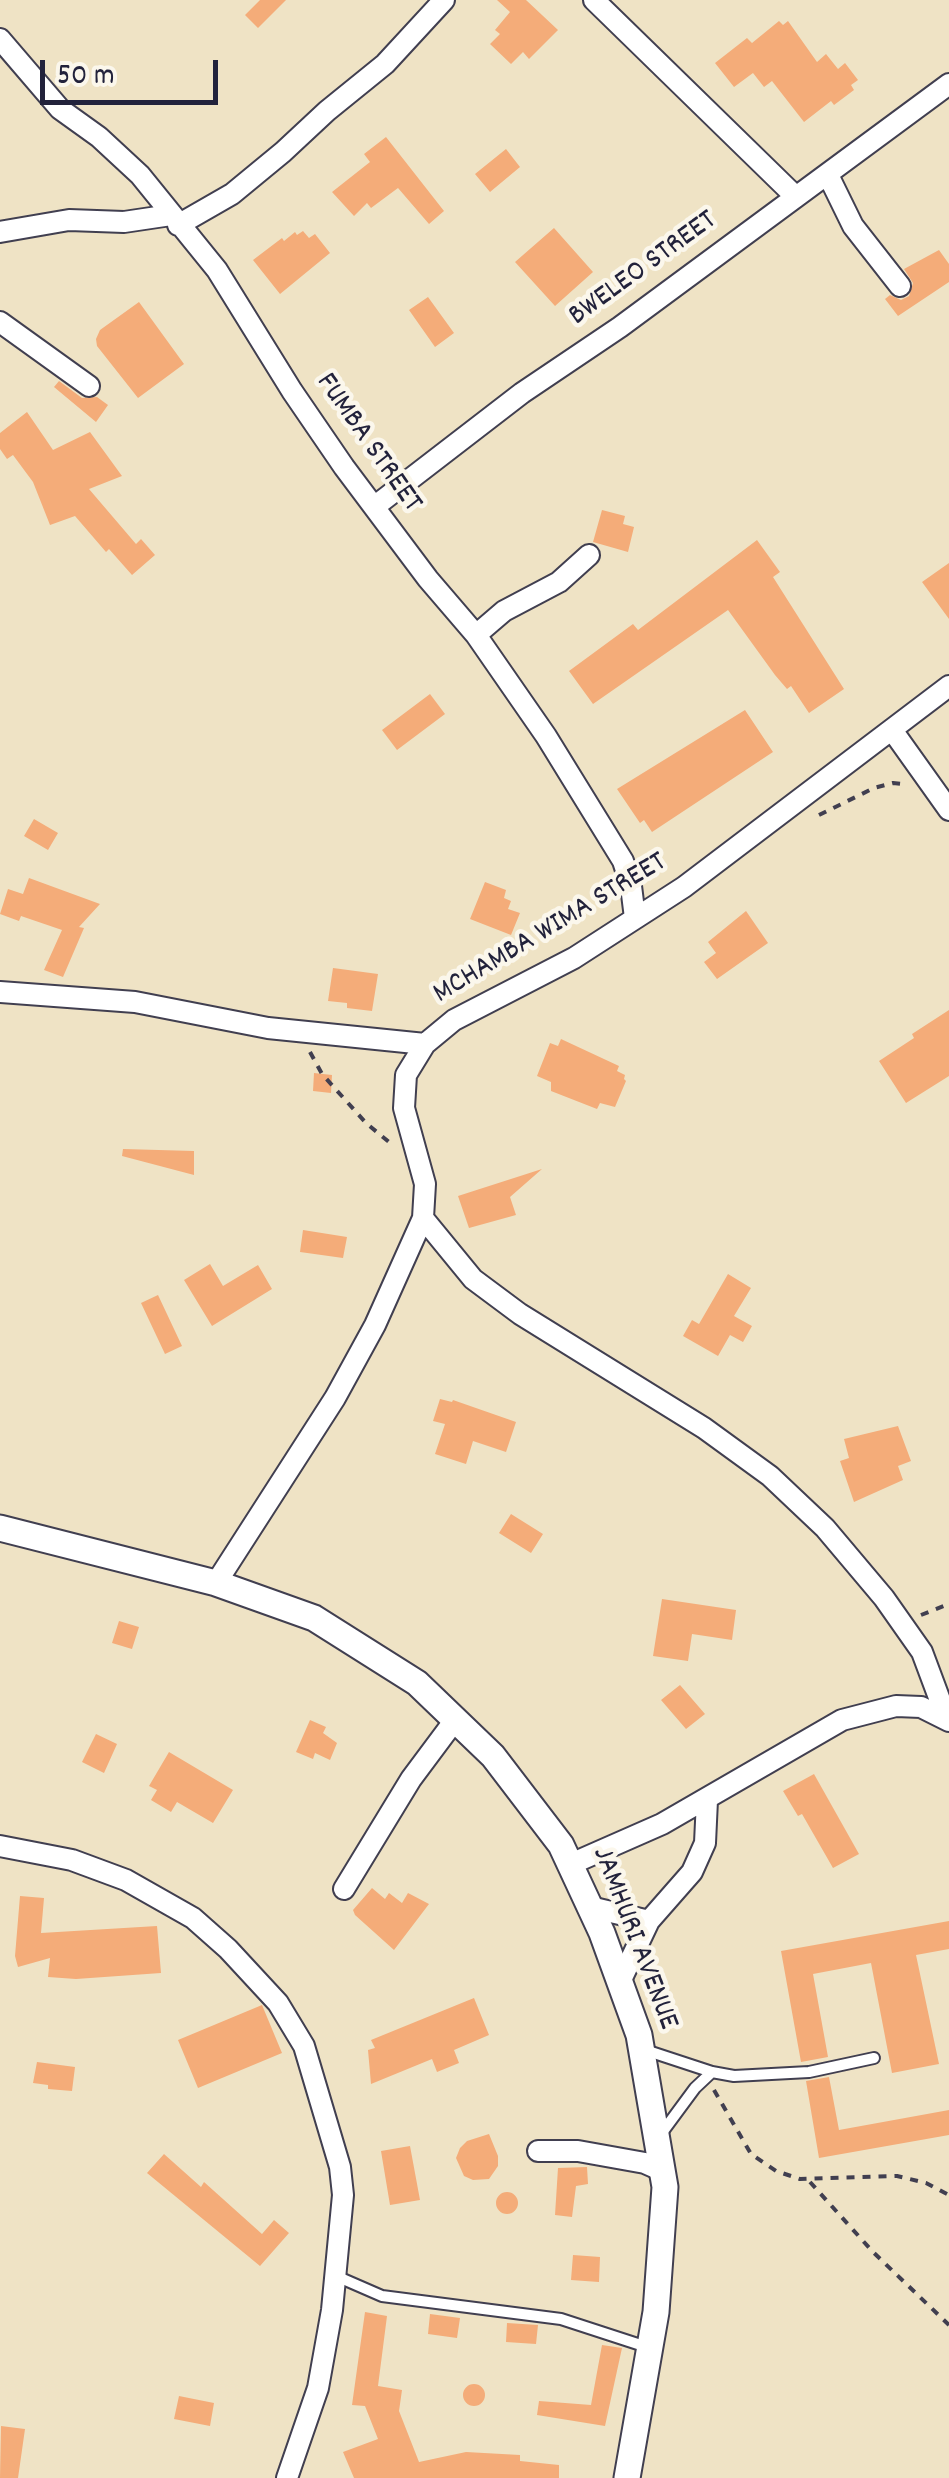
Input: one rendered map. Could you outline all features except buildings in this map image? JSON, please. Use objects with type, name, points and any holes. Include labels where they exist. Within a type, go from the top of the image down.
[{"type":"street","points":[[0,232],[69,220],[174,220],[232,194],[386,64],[444,0]]},
{"type":"street","points":[[594,0],[796,196]]},
{"type":"street","name":"FUMBA STREET","points":[[0,39],[60,109],[98,136],[140,175],[217,270],[292,391],[546,736],[623,861],[635,918]]},
{"type":"street","name":"BWELEO STREET","points":[[374,507],[522,393],[620,326],[949,84]]},
{"type":"street","points":[[828,175],[853,226],[900,286]]},
{"type":"street","points":[[0,322],[89,386]]},
{"type":"street","points":[[476,636],[504,611],[572,573],[590,555]]},
{"type":"street","name":"MCHAMBA WIMA STREET","points":[[216,1583],[335,1398],[375,1325],[423,1218],[425,1184],[404,1108],[406,1075],[425,1044],[454,1020],[574,958],[712,866],[949,686]]},
{"type":"street","points":[[892,730],[949,810]]},
{"type":"street","points":[[0,992],[135,1002],[298,1031],[425,1044]]},
{"type":"street","points":[[423,1218],[473,1278],[520,1314],[704,1428],[770,1476],[825,1528],[922,1652],[948,1720]]},
{"type":"street","name":"JAMHURI AVENUE","points":[[0,1528],[216,1583],[314,1618],[416,1683],[455,1720],[492,1756],[571,1864],[620,1982],[642,2048],[665,2187],[650,2348],[628,2478]]},
{"type":"street","points":[[571,1864],[662,1824],[842,1720],[896,1706],[921,1707],[948,1720]]},
{"type":"street","points":[[344,1889],[403,1791],[455,1720]]},
{"type":"street","points":[[620,1982],[649,1921],[692,1872],[705,1843],[707,1800]]},
{"type":"street","points":[[0,1846],[72,1860],[126,1880],[193,1918],[278,2002],[304,2046],[340,2167],[344,2195],[318,2388],[287,2478]]},
{"type":"street","points":[[590,1908],[649,1921]]},
{"type":"street","points":[[538,2151],[578,2151],[645,2163],[663,2171]]},
{"type":"lane","points":[[642,2048],[709,2075],[809,2072],[874,2058]]},
{"type":"lane","points":[[658,2140],[679,2108],[709,2075]]},
{"type":"lane","points":[[336,2276],[382,2296],[560,2319],[650,2348]]},
{"type":"path","points":[[812,818],[884,785],[917,788],[931,784]]},
{"type":"path","points":[[298,1031],[322,1074],[366,1123],[421,1164]]},
{"type":"path","points":[[900,1622],[949,1604]]},
{"type":"path","points":[[709,2075],[752,2154],[776,2171],[808,2180],[897,2176],[926,2183],[949,2195]]},
{"type":"path","points":[[808,2180],[873,2252],[949,2326]]}]
